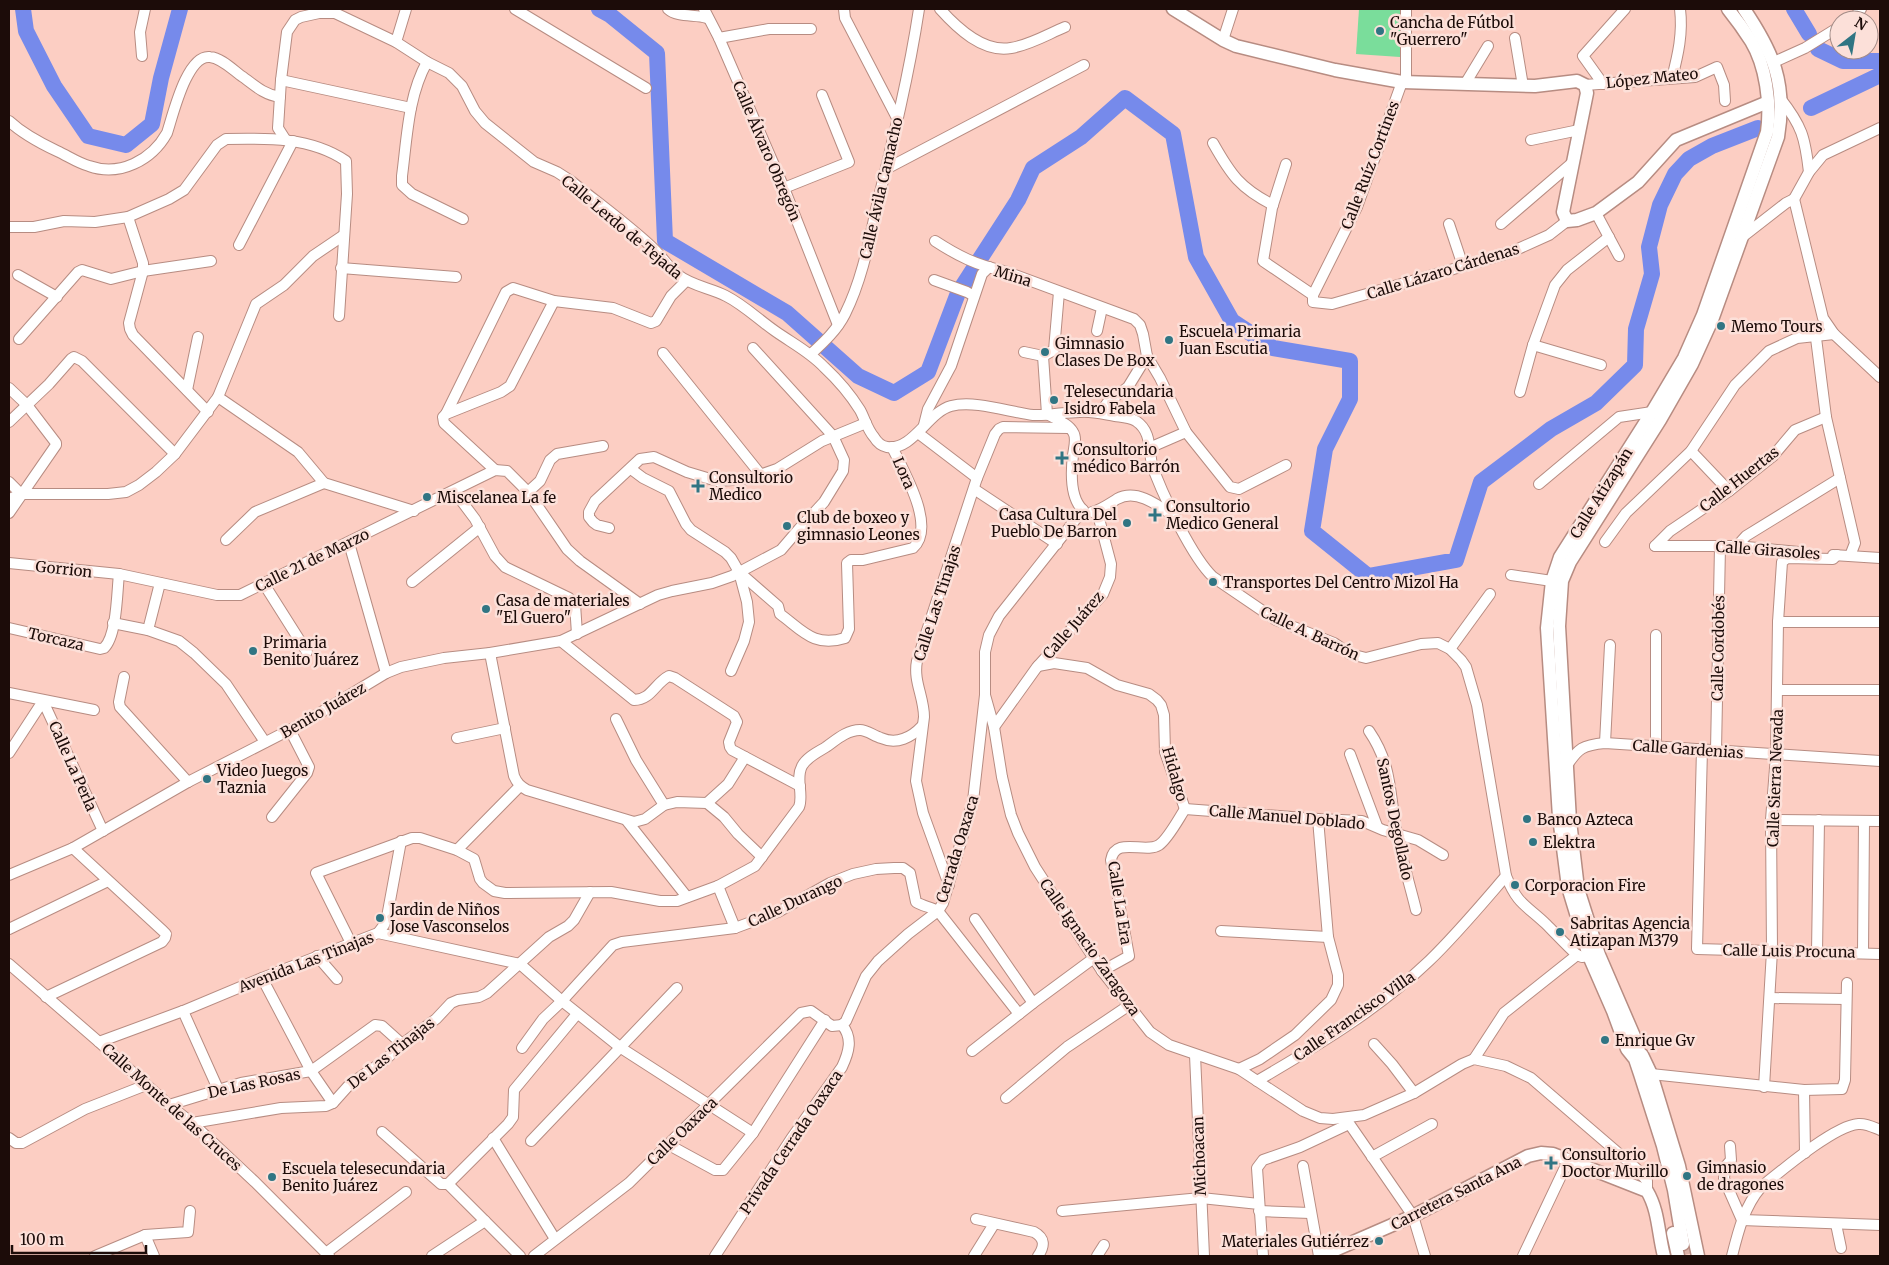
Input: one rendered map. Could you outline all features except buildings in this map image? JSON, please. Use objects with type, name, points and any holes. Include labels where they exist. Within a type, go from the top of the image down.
[{"type":"main road","points":[[1172,9],[1222,40],[1236,46],[1335,70],[1404,82],[1535,86],[1577,81],[1585,85],[1587,93],[1563,212],[1567,221]]},
{"type":"main road","points":[[1728,9],[1751,42],[1774,100]]},
{"type":"main road","points":[[1735,238],[1767,132],[1774,100],[1774,62],[1763,37],[1744,9]]},
{"type":"main road","name":"Calle Lázaro Cárdenas","points":[[1567,221],[1577,220],[1596,213],[1638,182],[1676,140],[1774,100]]},
{"type":"main road","name":"Calle Atizapán","points":[[1561,766],[1548,628],[1552,581],[1560,557],[1684,358],[1735,238]]},
{"type":"main road","name":"Calle Atizapán","points":[[1561,766],[1558,626],[1562,581],[1570,562],[1660,420],[1692,364],[1712,320],[1735,238]]},
{"type":"main road","points":[[1561,766],[1559,817],[1568,887],[1583,956],[1640,1058],[1668,1144],[1682,1208],[1683,1248]]},
{"type":"main road","points":[[1561,766],[1578,889],[1586,921],[1632,1046],[1651,1074],[1679,1166],[1697,1256]]},
{"type":"main road","name":"Carretera Santa Ana","points":[[1320,1256],[1341,1253],[1535,1153],[1547,1153],[1648,1191]]},
{"type":"main road","points":[[1648,1191],[1656,1211],[1664,1256]]},
{"type":"street","points":[[142,56],[140,32],[145,9]]},
{"type":"street","points":[[396,42],[406,9]]},
{"type":"street","points":[[516,9],[646,88]]},
{"type":"street","name":"Calle Álvaro Obregón","points":[[668,9],[673,13],[706,13],[719,38],[784,188],[838,325]]},
{"type":"street","points":[[844,9],[845,18],[897,118]]},
{"type":"street","name":"Calle Ávila Camacho","points":[[811,354],[838,325],[845,314],[857,285],[886,169],[914,41],[919,9]]},
{"type":"street","points":[[940,9],[967,36],[991,46],[1010,48],[1066,27]]},
{"type":"street","points":[[948,9],[963,26],[967,36]]},
{"type":"street","points":[[1222,40],[1233,9]]},
{"type":"street","name":"Calle Ruíz Cortines","points":[[1313,298],[1357,207],[1404,82],[1406,9]]},
{"type":"street","points":[[1603,84],[1584,56],[1622,9]]},
{"type":"street","points":[[1672,78],[1680,44],[1680,9]]},
{"type":"street","name":"Calle Lerdo de Tejada","points":[[289,140],[278,128],[287,32],[290,25],[301,17],[336,11],[396,42],[456,78],[475,112],[503,139],[534,162],[557,172],[571,181],[655,250],[673,270],[686,280],[726,295],[811,354],[843,386],[861,412],[870,433],[881,445],[892,447]]},
{"type":"street","points":[[719,38],[769,30],[810,30]]},
{"type":"street","points":[[1774,62],[1805,48],[1829,33]]},
{"type":"street","points":[[1515,38],[1523,86]]},
{"type":"street","points":[[1465,84],[1488,46]]},
{"type":"street","points":[[9,121],[26,135],[42,144],[89,166],[109,170],[144,159],[162,142],[188,74],[194,64],[202,58],[214,57],[256,88],[280,97]]},
{"type":"street","points":[[427,62],[421,73],[411,108],[402,185],[412,194],[463,219]]},
{"type":"street","points":[[886,169],[1084,65]]},
{"type":"street","name":"López Mateo","points":[[1585,85],[1695,77],[1717,67],[1724,85],[1724,101]]},
{"type":"street","points":[[281,80],[411,108]]},
{"type":"street","points":[[784,188],[849,162],[822,95]]},
{"type":"street","points":[[1774,100],[1796,118],[1805,140],[1809,172]]},
{"type":"street","points":[[1735,238],[1794,199],[1809,172],[1823,155],[1880,128]]},
{"type":"street","points":[[1531,140],[1579,130]]},
{"type":"street","points":[[9,226],[34,227],[64,221],[95,222],[128,217],[169,199],[184,190],[218,145],[226,139],[289,140],[327,150],[346,161],[347,194],[339,316]]},
{"type":"street","points":[[239,245],[289,140]]},
{"type":"street","points":[[1214,143],[1227,168],[1236,180],[1259,198],[1273,205]]},
{"type":"street","points":[[1501,224],[1572,163]]},
{"type":"street","points":[[1286,164],[1273,205],[1263,261],[1313,298]]},
{"type":"street","points":[[1794,199],[1823,318],[1834,334],[1880,377]]},
{"type":"street","points":[[1596,213],[1619,256]]},
{"type":"street","points":[[128,217],[143,264],[143,271],[129,323],[130,329],[133,335],[208,412]]},
{"type":"street","name":"Calle Lázaro Cárdenas","points":[[1313,298],[1332,304],[1509,253],[1549,235],[1567,221]]},
{"type":"street","points":[[1449,224],[1462,266]]},
{"type":"street","points":[[9,499],[21,494],[108,494],[126,492],[139,485],[175,454],[218,397],[256,304],[284,285],[313,256],[344,235]]},
{"type":"street","points":[[1520,392],[1533,345],[1554,285],[1567,270],[1609,237]]},
{"type":"street","points":[[935,241],[959,256],[981,264]]},
{"type":"street","points":[[19,339],[78,272],[82,270],[111,280],[143,271],[211,261]]},
{"type":"street","name":"Mina","points":[[921,430],[928,410],[950,366],[971,294],[982,274],[981,264],[1004,270],[1134,319],[1140,325],[1147,356]]},
{"type":"street","points":[[341,268],[456,277]]},
{"type":"street","points":[[18,275],[57,297]]},
{"type":"street","points":[[640,604],[580,561],[567,549],[528,492],[507,471],[495,470],[444,423],[443,417],[509,289],[513,288],[554,302],[613,308],[654,323],[671,296],[686,280]]},
{"type":"street","points":[[934,280],[971,294]]},
{"type":"street","points":[[1024,352],[1043,356],[1054,350],[1059,292]]},
{"type":"street","points":[[446,414],[501,392],[510,386],[554,302]]},
{"type":"street","points":[[1096,331],[1102,308]]},
{"type":"street","points":[[1605,542],[1626,513],[1691,451],[1735,385],[1769,351],[1797,338],[1816,338],[1834,334]]},
{"type":"street","points":[[187,390],[198,337]]},
{"type":"street","points":[[1816,338],[1826,417],[1856,543],[1850,556]]},
{"type":"street","points":[[1533,345],[1601,365]]},
{"type":"street","name":"Benito Juárez","points":[[9,874],[73,848],[188,782],[290,730],[386,673],[401,667],[429,661],[561,641],[672,591],[712,583],[732,576],[781,550],[830,494],[844,467],[842,454],[832,436],[753,348]]},
{"type":"street","points":[[663,353],[761,475]]},
{"type":"street","points":[[1043,356],[1047,414]]},
{"type":"street","points":[[892,447],[900,445],[921,430],[937,414],[953,405],[976,406],[1036,415],[1083,411],[1100,414],[1108,402],[1128,387],[1147,356],[1160,378],[1186,432],[1230,487],[1239,488],[1245,486],[1286,465]]},
{"type":"street","points":[[9,422],[74,358],[82,361],[175,454]]},
{"type":"street","points":[[9,388],[56,442],[55,448],[9,513]]},
{"type":"street","points":[[218,397],[298,452],[324,483],[414,511]]},
{"type":"street","points":[[1539,484],[1619,416],[1652,412]]},
{"type":"street","points":[[1047,414],[1070,428],[1075,437],[1072,462],[1075,500],[1083,510],[1088,512],[1097,511],[1124,496],[1131,495],[1157,504],[1176,518]]},
{"type":"street","name":"Calle A. Barrón","points":[[1100,414],[1126,417],[1136,421],[1144,429],[1150,440],[1149,448],[1153,470],[1176,518],[1206,570],[1259,609],[1276,620],[1324,639],[1359,658],[1374,657],[1426,644],[1438,643],[1450,649]]},
{"type":"street","name":"Calle Huertas","points":[[1655,546],[1670,531],[1729,491],[1773,456],[1795,430],[1826,417]]},
{"type":"street","points":[[609,528],[593,522],[589,517],[589,512],[595,501],[640,459],[645,457],[654,458],[687,472],[717,481],[740,480],[777,469],[822,441],[866,424]]},
{"type":"street","name":"Calle Las Tinajas","points":[[949,885],[922,813],[916,780],[924,710],[915,672],[917,661],[977,478],[995,434],[1004,428],[1070,428]]},
{"type":"street","points":[[921,430],[977,478]]},
{"type":"street","points":[[1149,448],[1186,432]]},
{"type":"street","points":[[528,492],[540,481],[550,460],[557,454],[603,446]]},
{"type":"street","name":"Lora","points":[[739,572],[778,606],[780,614],[815,640],[839,640],[845,638],[849,629],[847,563],[851,560],[863,560],[913,548],[918,544],[922,533],[916,501],[892,447]]},
{"type":"street","points":[[1691,451],[1729,491]]},
{"type":"street","points":[[631,469],[643,478],[669,491],[691,530],[730,558],[739,572],[749,622],[744,640],[731,671]]},
{"type":"street","name":"Calle 21 de Marzo","points":[[119,574],[232,596],[240,595],[495,470]]},
{"type":"street","points":[[1737,546],[1746,536],[1840,478]]},
{"type":"street","points":[[9,482],[21,494]]},
{"type":"street","points":[[226,540],[254,512],[324,483]]},
{"type":"street","points":[[974,489],[1057,544]]},
{"type":"street","points":[[454,491],[476,519],[495,556],[505,567],[569,598],[575,604],[577,634]]},
{"type":"street","points":[[986,695],[985,652],[993,624],[1083,510]]},
{"type":"street","name":"Calle Juárez","points":[[994,727],[1037,666],[1103,594],[1107,586],[1111,564],[1097,511]]},
{"type":"street","points":[[412,582],[480,527]]},
{"type":"street","points":[[349,543],[386,673]]},
{"type":"street","name":"Calle Girasoles","points":[[1655,546],[1737,546],[1880,558]]},
{"type":"street","name":"Calle Cordobés","points":[[1716,750],[1720,546]]},
{"type":"street","name":"Calle Sierra Nevada","points":[[1764,1087],[1772,951],[1772,820],[1778,690],[1778,622],[1782,562],[1784,558],[1833,559],[1838,555]]},
{"type":"street","name":"Gorrion","points":[[9,563],[119,574]]},
{"type":"street","points":[[119,574],[114,623],[148,630],[179,641],[226,684],[265,742]]},
{"type":"street","points":[[1511,575],[1552,581]]},
{"type":"street","points":[[148,630],[160,583]]},
{"type":"street","points":[[264,584],[307,652]]},
{"type":"street","points":[[1490,594],[1450,649],[1466,667],[1477,705],[1506,876],[1514,895],[1521,903],[1583,956],[1504,1014],[1474,1059],[1506,1066],[1530,1078],[1638,1170],[1646,1181],[1648,1191]]},
{"type":"street","points":[[1778,622],[1880,622]]},
{"type":"street","name":"Torcaza","points":[[9,628],[100,649],[104,648],[110,638],[114,623]]},
{"type":"street","points":[[1656,635],[1656,746]]},
{"type":"street","points":[[561,641],[634,700],[646,697],[665,678],[669,676],[675,678],[734,716],[737,722],[730,747],[800,786]]},
{"type":"street","points":[[1605,743],[1610,645]]},
{"type":"street","points":[[490,653],[514,776],[520,786],[527,790],[627,821],[640,821],[664,806],[677,802],[707,803],[724,817],[738,834],[762,857]]},
{"type":"street","name":"Hidalgo","points":[[1037,666],[1054,664],[1087,668],[1124,688],[1149,694],[1157,700],[1165,723],[1166,752],[1185,809]]},
{"type":"street","points":[[124,677],[119,702],[120,707],[188,782]]},
{"type":"street","points":[[1778,690],[1880,690]]},
{"type":"street","points":[[9,693],[28,695],[43,700],[94,710]]},
{"type":"street","name":"Calle Ignacio Zaragoza","points":[[986,695],[994,727],[1002,777],[1011,815],[1018,833],[1035,867],[1102,971],[1150,1032],[1169,1045],[1239,1069],[1303,1111],[1320,1118],[1347,1121],[1414,1093],[1462,1064],[1474,1059]]},
{"type":"street","name":"Cerrada Oaxaca","points":[[842,1025],[846,1021],[866,976],[878,961],[902,939],[938,911],[943,903],[973,801],[986,695]]},
{"type":"street","points":[[9,752],[43,700]]},
{"type":"street","name":"Calle La Perla","points":[[43,700],[102,832]]},
{"type":"street","points":[[616,719],[636,760],[664,806]]},
{"type":"street","points":[[351,943],[316,873],[401,841],[420,838],[457,850],[474,859],[480,879],[494,891],[504,893],[611,892],[668,902],[718,886],[756,866],[799,807],[802,800],[800,772],[805,762],[847,733],[862,730],[883,739],[899,740],[914,734],[922,726]]},
{"type":"street","points":[[457,738],[505,728]]},
{"type":"street","points":[[272,817],[307,773],[308,767],[290,730]]},
{"type":"street","name":"Santos Degollado","points":[[1368,731],[1377,743],[1386,764],[1392,788],[1397,833],[1416,910]]},
{"type":"street","name":"Calle Gardenias","points":[[1561,766],[1581,748],[1587,745],[1605,743],[1880,761]]},
{"type":"street","name":"Calle Luis Procuna","points":[[1702,749],[1697,949],[1880,954]]},
{"type":"street","points":[[1350,754],[1377,826]]},
{"type":"street","points":[[707,803],[728,784],[745,757]]},
{"type":"street","points":[[457,850],[520,786]]},
{"type":"street","name":"Calle Manuel Doblado","points":[[1185,809],[1362,821],[1418,840],[1443,855]]},
{"type":"street","name":"Calle La Era","points":[[1102,971],[1128,956],[1111,860],[1112,854],[1115,850],[1123,847],[1154,848],[1162,844],[1185,809]]},
{"type":"street","points":[[1239,1069],[1260,1059],[1295,1034],[1331,1000],[1336,992],[1338,976],[1328,937],[1318,819]]},
{"type":"street","points":[[1772,820],[1880,821]]},
{"type":"street","points":[[1817,952],[1819,820]]},
{"type":"street","points":[[627,821],[687,897]]},
{"type":"street","points":[[1863,953],[1864,821]]},
{"type":"street","points":[[378,932],[384,925],[387,917],[401,841]]},
{"type":"street","points":[[46,997],[162,942],[166,934],[73,848]]},
{"type":"street","name":"Calle Durango","points":[[522,1048],[543,1019],[562,1002],[613,945],[622,942],[735,928],[778,912],[830,883],[853,874],[876,869],[894,868],[907,870],[910,873],[916,902],[920,905],[930,906],[938,911]]},
{"type":"street","name":"Calle Francisco Villa","points":[[1257,1081],[1322,1042],[1388,995],[1428,962],[1506,876]]},
{"type":"street","points":[[9,929],[108,881]]},
{"type":"street","points":[[718,886],[735,928]]},
{"type":"street","name":"De Las Tinajas","points":[[333,1103],[350,1084],[384,1062],[402,1044],[436,1019],[451,1003],[479,997],[487,993],[549,938],[568,926],[574,920],[590,892]]},
{"type":"street","points":[[938,911],[1019,1014]]},
{"type":"street","points":[[975,919],[1033,1003]]},
{"type":"street","points":[[1221,931],[1328,937]]},
{"type":"street","name":"Avenida Las Tinajas","points":[[99,1042],[183,1011],[378,932],[520,964]]},
{"type":"street","points":[[317,956],[337,979]]},
{"type":"street","points":[[972,1051],[1094,958]]},
{"type":"street","name":"Calle Monte de las Cruces","points":[[9,964],[169,1106],[192,1123],[255,1182],[327,1255]]},
{"type":"street","points":[[520,964],[562,1002],[621,1048],[708,1106],[753,1133]]},
{"type":"street","points":[[192,1123],[281,1108],[326,1106],[333,1103],[311,1071],[262,978]]},
{"type":"street","points":[[1651,1074],[1804,1090],[1836,1090],[1842,1088],[1844,1085],[1846,982]]},
{"type":"street","points":[[531,1141],[677,988]]},
{"type":"street","points":[[1770,998],[1846,999]]},
{"type":"street","points":[[1006,1098],[1067,1047],[1128,1006]]},
{"type":"street","points":[[183,1011],[218,1089]]},
{"type":"street","name":"Calle Oaxaca","points":[[534,1256],[629,1183],[801,1013],[811,1011],[832,1026],[842,1025]]},
{"type":"street","points":[[448,1184],[508,1124],[513,1117],[514,1090],[577,1014]]},
{"type":"street","points":[[669,1145],[720,1171],[723,1170],[753,1133],[824,1020]]},
{"type":"street","points":[[311,1071],[372,1026],[379,1024],[402,1044]]},
{"type":"street","name":"Privada Cerrada Oaxaca","points":[[715,1256],[791,1139],[842,1067],[847,1057],[850,1037],[842,1025]]},
{"type":"street","points":[[1374,1044],[1414,1093]]},
{"type":"street","name":"Michoacan","points":[[1195,1055],[1204,1256]]},
{"type":"street","name":"De Las Rosas","points":[[169,1106],[241,1083],[311,1071]]},
{"type":"street","points":[[12,1140],[22,1143],[85,1109],[146,1085]]},
{"type":"street","points":[[1804,1090],[1805,1153]]},
{"type":"street","points":[[1263,1256],[1257,1168],[1263,1160],[1300,1147],[1347,1121],[1413,1216],[1425,1256]]},
{"type":"street","points":[[1372,1157],[1432,1124]]},
{"type":"street","points":[[1732,1256],[1742,1220],[1760,1187],[1805,1153],[1843,1128],[1865,1124],[1880,1130]]},
{"type":"street","points":[[382,1132],[441,1184],[448,1184],[520,1256]]},
{"type":"street","points":[[493,1138],[555,1239]]},
{"type":"street","points":[[1730,1146],[1731,1160],[1725,1167],[1724,1179],[1742,1220]]},
{"type":"street","points":[[1523,1256],[1568,1161]]},
{"type":"street","points":[[1303,1166],[1310,1213],[1320,1256]]},
{"type":"street","points":[[327,1255],[406,1192]]},
{"type":"street","points":[[1062,1211],[1201,1198],[1259,1208],[1310,1213]]},
{"type":"street","points":[[95,1256],[146,1235],[188,1232],[190,1211]]},
{"type":"street","points":[[976,1219],[1034,1232],[1043,1240],[1044,1246],[1038,1256]]},
{"type":"street","points":[[1742,1220],[1880,1226]]},
{"type":"street","points":[[432,1256],[485,1221]]},
{"type":"street","points":[[974,1256],[994,1224]]},
{"type":"street","points":[[1836,1224],[1841,1248]]},
{"type":"street","points":[[146,1235],[154,1256]]},
{"type":"street","points":[[1097,1256],[1104,1245]]},
{"type":"green space","name":"Cancha de Fútbol \"Guerrero\"","points":[[1359,9],[1403,9],[1400,57],[1356,54]]},
{"type":"waterway","points":[[23,9],[26,31],[54,86],[88,136],[126,145],[152,124],[161,78],[180,9]]},
{"type":"waterway","points":[[599,9],[610,15],[657,53],[665,241],[787,313],[858,376],[894,393],[928,372],[958,293],[1018,200],[1033,168],[1081,137],[1125,98],[1173,134],[1196,257],[1232,321],[1273,348],[1350,361],[1350,399],[1325,449],[1312,531],[1368,576],[1456,560],[1481,482],[1551,429],[1596,403],[1635,365],[1636,329],[1652,274],[1649,247],[1660,205],[1675,174],[1689,159],[1712,146],[1758,128]]},
{"type":"waterway","points":[[1794,9],[1809,34]]},
{"type":"waterway","points":[[1818,49],[1843,61],[1880,61]]},
{"type":"waterway","points":[[1811,108],[1880,75]]},
{"type":"tunnel","points":[[1687,1242],[1690,1256]]},
{"type":"place","name":"Cancha de Fútbol \"Guerrero\"","points":[[1380,31]]},
{"type":"place","name":"Memo Tours","points":[[1721,326]]},
{"type":"place","name":"Escuela Primaria Juan Escutia","points":[[1169,340]]},
{"type":"place","name":"Gimnasio Clases De Box","points":[[1045,352]]},
{"type":"place","name":"Telesecundaria Isidro Fabela","points":[[1054,400]]},
{"type":"place","name":"Consultorio médico Barrón","points":[[1062,458]]},
{"type":"place","name":"Consultorio Medico","points":[[698,486]]},
{"type":"place","name":"Miscelanea La fe","points":[[427,497]]},
{"type":"place","name":"Consultorio Medico General","points":[[1155,515]]},
{"type":"place","name":"Casa Cultura Del Pueblo De Barron","points":[[1127,523]]},
{"type":"place","name":"Club de boxeo y gimnasio Leones","points":[[787,526]]},
{"type":"place","name":"Transportes Del Centro Mizol Ha","points":[[1213,582]]},
{"type":"place","name":"Casa de materiales \"El Guero\"","points":[[486,609]]},
{"type":"place","name":"Primaria Benito Juárez","points":[[253,651]]},
{"type":"place","name":"Video Juegos Taznia","points":[[207,779]]},
{"type":"place","name":"Banco Azteca","points":[[1527,819]]},
{"type":"place","name":"Elektra","points":[[1533,842]]},
{"type":"place","name":"Corporacion Fire","points":[[1515,885]]},
{"type":"place","name":"Jardin de Niños Jose Vasconselos","points":[[380,918]]},
{"type":"place","name":"Sabritas Agencia Atizapan M379","points":[[1560,932]]},
{"type":"place","name":"Enrique Gv","points":[[1605,1040]]},
{"type":"place","name":"Consultorio Doctor Murillo","points":[[1551,1163]]},
{"type":"place","name":"Gimnasio de dragones","points":[[1687,1176]]},
{"type":"place","name":"Escuela telesecundaria Benito Juárez","points":[[272,1177]]},
{"type":"place","name":"Materiales Gutiérrez","points":[[1379,1241]]}]
